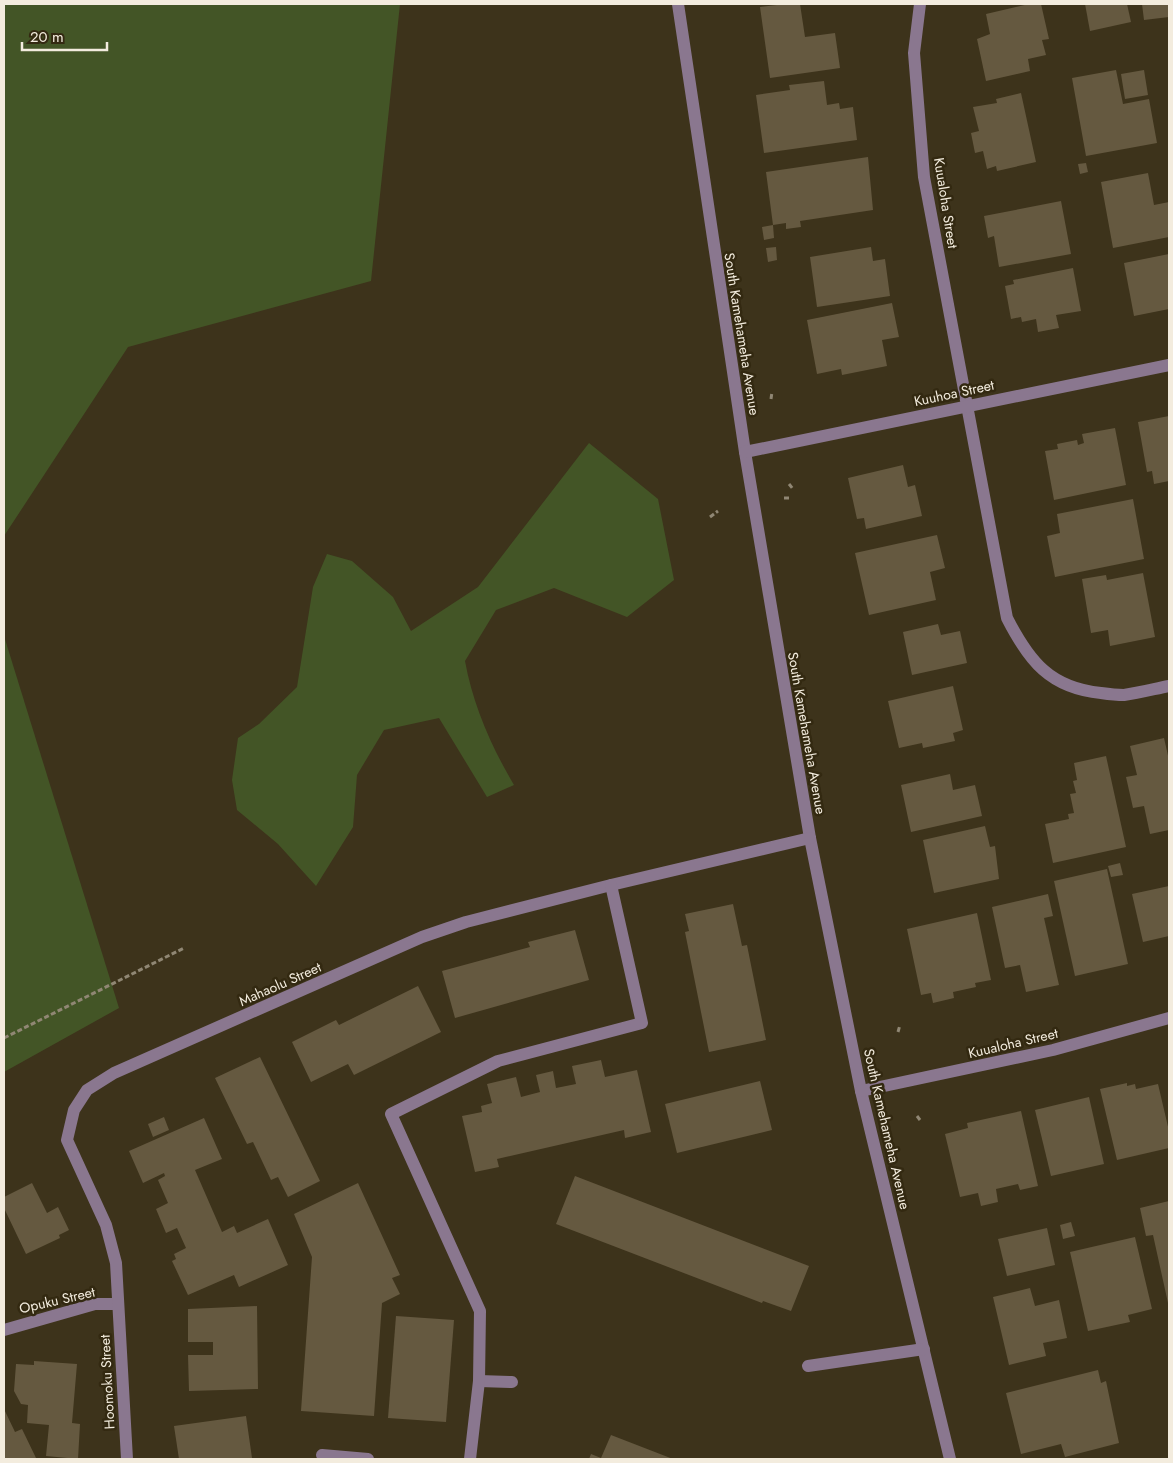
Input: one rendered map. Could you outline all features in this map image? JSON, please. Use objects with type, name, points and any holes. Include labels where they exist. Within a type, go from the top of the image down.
[{"type":"street","name":"South Kamehameha Avenue","points":[[678,4],[745,452],[810,838],[861,1091],[950,1459]]},
{"type":"street","name":"Kuualoha Street","points":[[920,4],[914,53],[924,177],[1007,618],[1022,647],[1041,669],[1058,682],[1084,691],[1122,695],[1169,686]]},
{"type":"street","name":"Kuuhoa Street","points":[[745,452],[1169,365]]},
{"type":"street","name":"Mahaolu Street","points":[[118,1304],[116,1263],[106,1226],[67,1140],[74,1110],[87,1090],[114,1073],[422,937],[466,922],[611,884],[810,838]]},
{"type":"street","points":[[470,1459],[479,1381],[480,1310],[391,1114],[498,1061],[642,1023],[611,884]]},
{"type":"street","name":"Kuualoha Street","points":[[861,1091],[1053,1050],[1169,1018]]},
{"type":"street","name":"Opuku Street","points":[[4,1330],[95,1304],[118,1304]]},
{"type":"street","name":"Hoomoku Street","points":[[118,1304],[127,1459]]},
{"type":"street","points":[[808,1366],[924,1350]]},
{"type":"street","points":[[479,1381],[512,1382]]},
{"type":"street","points":[[322,1455],[368,1459]]},
{"type":"path","points":[[771,399],[772,392]]},
{"type":"path","points":[[789,484],[794,489]]},
{"type":"path","points":[[784,498],[791,498]]},
{"type":"path","points":[[710,517],[718,510]]},
{"type":"path","points":[[4,1038],[184,948]]},
{"type":"path","points":[[898,1032],[900,1025]]},
{"type":"path","points":[[917,1116],[920,1120]]},
{"type":"green space","points":[[4,4],[400,4],[371,281],[128,347],[4,536]]},
{"type":"green space","points":[[589,443],[658,499],[674,580],[627,617],[554,588],[496,610],[465,661],[468,677],[484,725],[514,785],[487,797],[439,718],[384,730],[357,775],[353,827],[316,886],[278,844],[237,810],[232,780],[238,738],[259,724],[297,687],[313,587],[327,554],[352,561],[393,597],[411,631],[478,587]]},
{"type":"green space","points":[[4,636],[119,1008],[4,1072]]},
{"type":"building","points":[[800,4],[805,37],[835,33],[840,68],[770,78],[760,7]]},
{"type":"building","points":[[1029,4],[1041,4],[1049,39],[1042,40],[1046,55],[1028,59],[1030,71],[986,81],[977,39],[990,34],[986,14]]},
{"type":"building","points":[[1085,4],[1127,4],[1131,22],[1090,31]]},
{"type":"building","points":[[1142,4],[1169,4],[1169,17],[1144,20]]},
{"type":"building","points":[[1116,70],[1123,104],[1149,99],[1157,143],[1086,156],[1072,78]]},
{"type":"building","points":[[1144,70],[1148,95],[1125,99],[1121,74]]},
{"type":"building","points":[[824,81],[827,105],[839,103],[840,109],[853,107],[857,140],[764,153],[756,95],[790,90],[789,85]]},
{"type":"building","points":[[1021,93],[1036,162],[997,171],[996,166],[987,169],[983,151],[975,153],[971,133],[979,131],[973,107],[997,103],[996,99]]},
{"type":"building","points":[[868,157],[873,210],[800,221],[801,227],[786,229],[786,223],[773,225],[766,172]]},
{"type":"building","points":[[1086,163],[1088,172],[1080,174],[1078,164]]},
{"type":"building","points":[[1148,173],[1154,205],[1169,202],[1169,237],[1113,248],[1101,182]]},
{"type":"building","points":[[1061,201],[1071,254],[999,267],[994,236],[988,238],[984,216]]},
{"type":"building","points":[[773,225],[774,238],[764,240],[762,227]]},
{"type":"building","points":[[776,247],[777,260],[768,262],[766,248]]},
{"type":"building","points":[[871,247],[873,261],[885,259],[890,296],[817,307],[810,257]]},
{"type":"building","points":[[1169,254],[1169,309],[1134,316],[1124,263]]},
{"type":"building","points":[[1073,268],[1081,311],[1056,315],[1059,328],[1038,332],[1036,319],[1022,322],[1021,317],[1011,319],[1005,286],[1014,284],[1013,280]]},
{"type":"building","points":[[892,303],[899,337],[882,340],[887,366],[842,375],[841,369],[817,374],[807,320]]},
{"type":"building","points":[[1169,416],[1169,481],[1154,484],[1152,471],[1147,472],[1138,422]]},
{"type":"building","points":[[1115,428],[1126,485],[1054,500],[1045,451],[1058,449],[1057,444],[1077,440],[1078,445],[1084,443],[1082,434]]},
{"type":"building","points":[[903,465],[908,487],[915,485],[922,516],[866,529],[864,518],[857,519],[848,478]]},
{"type":"building","points":[[1133,499],[1144,559],[1055,577],[1047,536],[1060,533],[1057,514]]},
{"type":"building","points":[[937,535],[945,568],[930,572],[936,600],[869,615],[855,553]]},
{"type":"building","points":[[1143,573],[1155,637],[1110,646],[1108,630],[1091,633],[1082,579],[1106,575],[1107,580]]},
{"type":"building","points":[[938,624],[941,635],[960,631],[967,663],[912,675],[903,632]]},
{"type":"building","points":[[953,686],[963,730],[953,733],[955,741],[923,748],[922,743],[899,748],[888,701]]},
{"type":"building","points":[[1164,738],[1169,760],[1169,830],[1150,834],[1144,806],[1133,808],[1126,777],[1137,775],[1130,746]]},
{"type":"building","points":[[1106,756],[1126,847],[1053,863],[1045,824],[1069,819],[1068,814],[1074,813],[1070,794],[1076,793],[1073,781],[1077,780],[1074,763]]},
{"type":"building","points":[[950,774],[953,790],[975,785],[982,816],[911,832],[901,785]]},
{"type":"building","points":[[985,826],[990,847],[995,846],[999,879],[934,893],[923,840]]},
{"type":"building","points":[[1120,863],[1123,875],[1111,877],[1108,866]]},
{"type":"building","points":[[1107,869],[1128,964],[1075,976],[1054,881]]},
{"type":"building","points":[[1169,886],[1169,936],[1143,942],[1132,894]]},
{"type":"building","points":[[1048,894],[1053,916],[1044,918],[1059,985],[1026,992],[1020,965],[1005,968],[992,907]]},
{"type":"building","points":[[733,904],[742,946],[747,945],[766,1040],[709,1052],[685,932],[689,931],[685,914]]},
{"type":"building","points":[[977,913],[991,980],[975,983],[976,987],[953,992],[954,998],[933,1003],[931,993],[921,995],[907,929]]},
{"type":"building","points":[[575,930],[589,980],[455,1018],[442,971],[530,947],[528,942]]},
{"type":"building","points":[[418,986],[441,1032],[354,1075],[348,1064],[311,1082],[292,1042],[336,1020],[339,1025]]},
{"type":"building","points":[[260,1057],[320,1181],[288,1197],[278,1177],[271,1180],[253,1142],[247,1144],[215,1078]]},
{"type":"building","points":[[601,1060],[605,1077],[637,1070],[651,1132],[625,1138],[624,1130],[497,1159],[499,1167],[475,1172],[462,1116],[482,1112],[481,1106],[492,1103],[487,1084],[516,1077],[521,1097],[540,1092],[536,1075],[553,1071],[556,1088],[576,1084],[572,1066]]},
{"type":"building","points":[[760,1081],[772,1130],[677,1153],[665,1104]]},
{"type":"building","points":[[1127,1083],[1127,1086],[1135,1084],[1136,1089],[1158,1084],[1169,1131],[1169,1148],[1117,1160],[1100,1089]]},
{"type":"building","points":[[1089,1097],[1104,1164],[1051,1176],[1035,1110]]},
{"type":"building","points":[[1021,1111],[1038,1186],[1020,1190],[1018,1184],[996,1189],[998,1202],[981,1206],[978,1193],[960,1197],[945,1134],[968,1128],[967,1123]]},
{"type":"building","points":[[164,1117],[169,1130],[153,1137],[148,1124]]},
{"type":"building","points":[[204,1118],[222,1159],[195,1170],[222,1232],[234,1226],[237,1233],[268,1219],[288,1265],[239,1287],[234,1275],[188,1295],[172,1261],[176,1259],[174,1254],[186,1248],[177,1228],[166,1233],[156,1209],[168,1203],[158,1180],[165,1176],[164,1173],[143,1183],[129,1151]]},
{"type":"building","points":[[575,1176],[809,1266],[791,1311],[763,1301],[762,1303],[556,1224]]},
{"type":"building","points":[[32,1183],[47,1213],[58,1207],[69,1230],[59,1235],[60,1238],[26,1254],[4,1208],[4,1197]]},
{"type":"building","points":[[358,1183],[400,1275],[392,1278],[400,1294],[382,1303],[374,1416],[301,1411],[312,1257],[294,1214]]},
{"type":"building","points":[[1169,1201],[1168,1303],[1153,1235],[1146,1236],[1140,1208]]},
{"type":"building","points":[[1071,1222],[1075,1236],[1063,1239],[1060,1225]]},
{"type":"building","points":[[1047,1228],[1055,1265],[1007,1276],[998,1239]]},
{"type":"building","points":[[1135,1237],[1152,1309],[1128,1315],[1130,1322],[1088,1331],[1070,1252]]},
{"type":"building","points":[[1030,1288],[1035,1306],[1059,1300],[1067,1338],[1043,1343],[1046,1356],[1009,1365],[993,1297]]},
{"type":"building","points":[[257,1306],[258,1389],[189,1391],[188,1355],[213,1355],[213,1342],[188,1342],[188,1309]]},
{"type":"building","points":[[396,1316],[454,1320],[446,1422],[388,1418]]},
{"type":"building","points":[[34,1361],[77,1364],[72,1423],[80,1424],[78,1459],[46,1456],[49,1425],[27,1423],[28,1405],[21,1404],[14,1391],[16,1364],[34,1365]]},
{"type":"building","points":[[1098,1370],[1101,1383],[1106,1381],[1119,1443],[1065,1457],[1061,1444],[1021,1454],[1006,1393]]},
{"type":"building","points":[[4,1409],[15,1432],[22,1429],[36,1458],[4,1459]]},
{"type":"building","points":[[246,1416],[252,1458],[179,1459],[174,1426]]},
{"type":"building","points":[[611,1435],[673,1459],[589,1459],[591,1454],[601,1458]]}]
